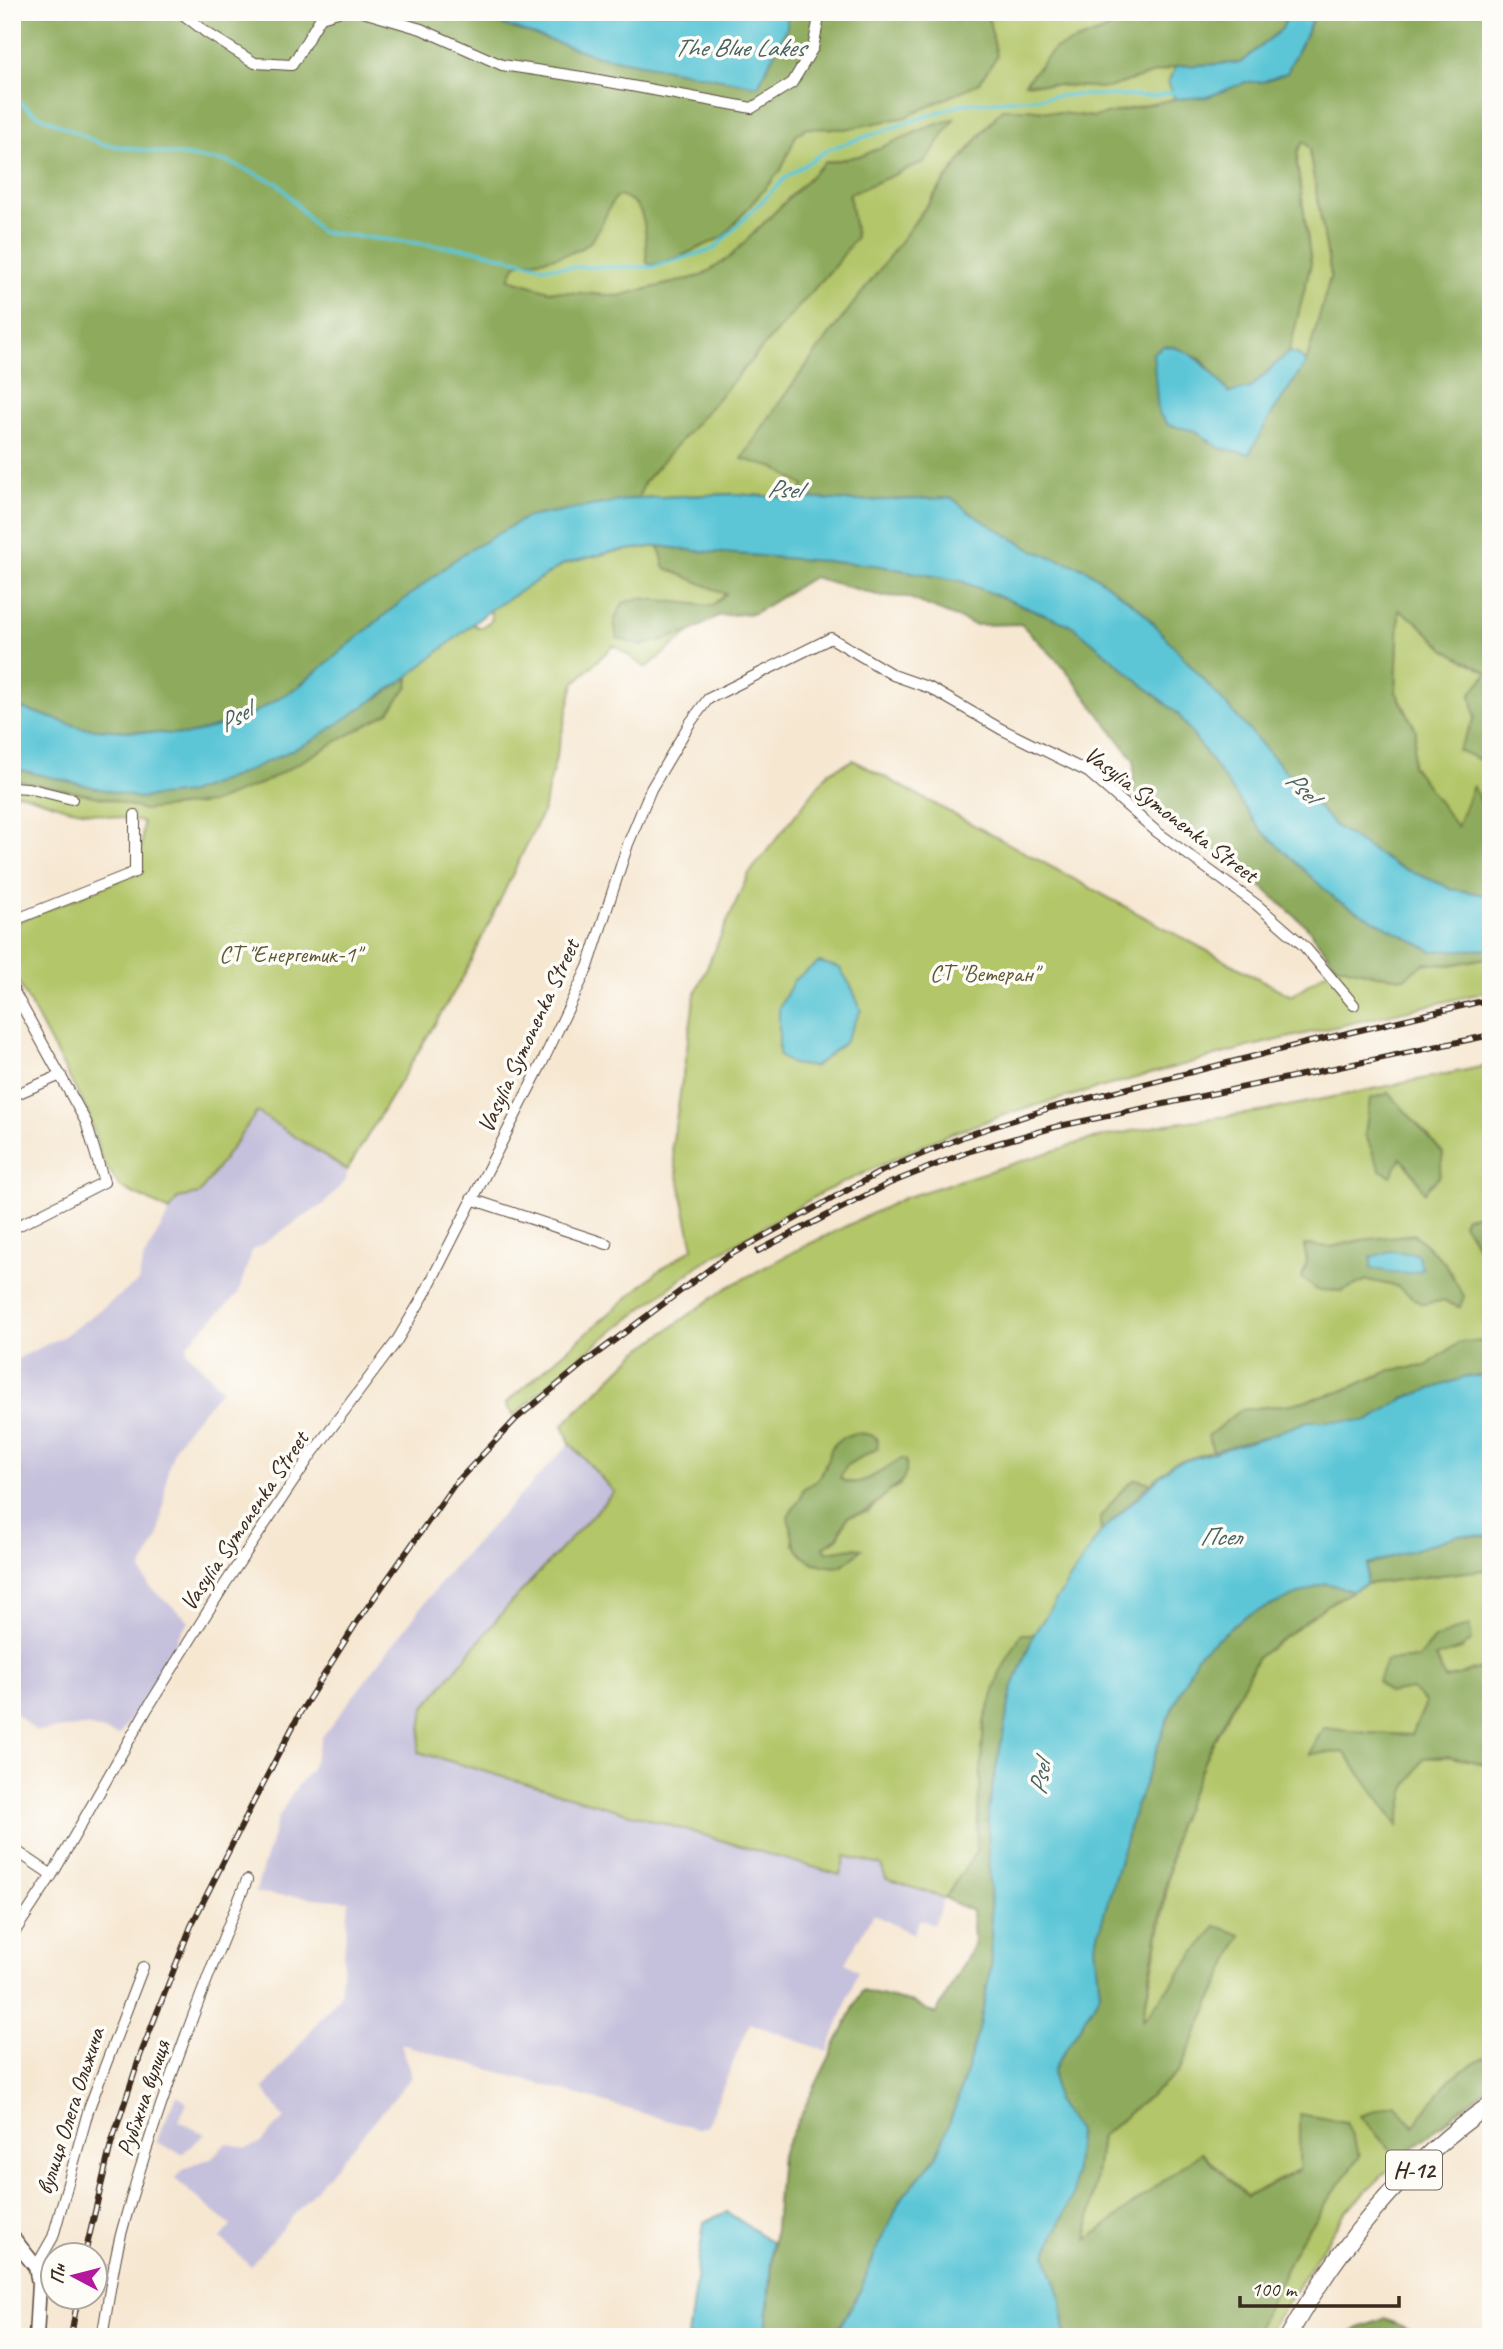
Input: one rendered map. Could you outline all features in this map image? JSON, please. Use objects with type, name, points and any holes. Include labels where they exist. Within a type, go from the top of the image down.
[{"type":"main road","name":"Н-12","points":[[1288,2337],[1312,2292],[1394,2189],[1440,2145],[1491,2104]]},
{"type":"main road","points":[[12,2237],[36,2267],[39,2283],[36,2337]]},
{"type":"street","points":[[180,12],[207,33],[255,63],[292,65],[321,17],[338,12]]},
{"type":"street","points":[[363,12],[421,29],[502,65],[752,108],[792,83],[813,48],[820,12]]},
{"type":"street","name":"Vasylia Symonenka Street","points":[[12,1936],[52,1875],[147,1709],[225,1584],[312,1455],[396,1342],[424,1295],[588,967],[628,844],[651,789],[690,723],[708,699],[831,638],[893,675],[930,688],[1001,729],[1088,772],[1157,832],[1256,905],[1304,946],[1354,1005]]},
{"type":"street","points":[[12,787],[28,788],[72,799]]},
{"type":"street","points":[[12,921],[135,872],[135,815]]},
{"type":"street","points":[[12,988],[86,1122],[104,1182],[12,1228]]},
{"type":"street","points":[[12,1096],[61,1075]]},
{"type":"street","points":[[471,1199],[607,1244]]},
{"type":"street","points":[[12,1848],[52,1875]]},
{"type":"street","name":"Рубіжна вулиця","points":[[102,2337],[122,2229],[141,2168],[182,2046],[247,1880]]},
{"type":"street","name":"вулиця Олега Ольжича","points":[[36,2267],[53,2238],[89,2108],[143,1967]]},
{"type":"shaded area","points":[[257,1112],[347,1170],[346,1180],[324,1204],[252,1251],[238,1294],[187,1344],[187,1352],[222,1389],[176,1445],[168,1469],[159,1535],[141,1570],[149,1586],[189,1621],[178,1636],[175,1651],[119,1736],[88,1726],[36,1731],[12,1710],[12,1361],[64,1336],[138,1282],[144,1257],[178,1198],[200,1194]]},
{"type":"shaded area","points":[[570,1443],[614,1491],[507,1607],[424,1708],[418,1751],[840,1875],[845,1856],[881,1865],[886,1880],[945,1898],[933,1925],[920,1919],[913,1934],[873,1914],[845,1963],[858,1971],[828,2052],[750,2023],[707,2125],[697,2129],[401,2044],[412,2077],[250,2266],[221,2238],[231,2226],[175,2179],[184,2169],[211,2158],[227,2143],[246,2148],[259,2144],[284,2118],[263,2089],[340,1995],[349,1901],[255,1893],[278,1818],[311,1769],[322,1737],[449,1571]]},
{"type":"shaded area","points":[[177,2095],[187,2103],[178,2121],[205,2134],[182,2154],[156,2142]]},
{"type":"green space","points":[[12,12],[464,12],[598,56],[758,86],[787,27],[787,12],[987,12],[997,56],[979,83],[906,117],[845,129],[806,128],[796,135],[781,170],[723,237],[677,258],[653,265],[647,263],[644,221],[640,212],[628,198],[617,196],[594,237],[584,247],[566,254],[516,264],[509,279],[549,291],[618,296],[701,276],[729,258],[824,163],[864,155],[928,127],[954,119],[926,161],[849,194],[856,237],[837,263],[645,481],[638,498],[527,517],[392,609],[298,687],[245,718],[188,735],[82,728],[12,705]]},
{"type":"green space","points":[[987,12],[1137,12],[1104,31],[1054,49],[1025,83],[1107,88],[1177,66],[1168,82],[1175,99],[1093,117],[1027,109],[1002,109],[958,163],[813,356],[743,459],[775,468],[805,486],[799,498],[732,494],[638,498],[645,481],[837,263],[855,237],[849,194],[926,161],[928,127],[864,155],[824,163],[729,258],[701,276],[618,296],[549,291],[508,279],[516,263],[565,254],[617,196],[631,201],[642,212],[781,170],[796,135],[806,128],[845,129],[997,56]]},
{"type":"green space","points":[[1137,12],[1289,12],[1282,29],[1240,63],[1177,66],[1107,88],[1025,83],[1054,49],[1104,31]]},
{"type":"green space","points":[[1315,12],[1491,12],[1491,765],[1458,750],[1475,718],[1471,693],[1488,673],[1446,650],[1416,621],[1399,610],[1396,692],[1416,730],[1412,765],[1457,827],[1473,786],[1491,823],[1491,896],[1453,889],[1395,865],[1336,827],[1140,609],[1086,569],[1032,550],[970,513],[952,498],[854,501],[799,498],[804,486],[775,468],[742,459],[813,356],[958,163],[1002,109],[1027,109],[1093,117],[1175,99],[1207,97],[1246,82],[1262,82],[1287,73]],"holes":[[[1304,141],[1310,149],[1331,275],[1306,363],[1249,454],[1219,448],[1195,431],[1174,347],[1202,360],[1229,393],[1250,388],[1289,352],[1311,263],[1297,164],[1298,150]]]},
{"type":"green space","points":[[1304,141],[1310,149],[1331,275],[1306,363],[1299,355],[1289,352],[1311,263],[1297,164],[1298,150]]},
{"type":"green space","name":"СТ \"Енергетик-1\"","points":[[659,546],[665,568],[726,593],[712,606],[639,598],[641,646],[690,632],[646,668],[614,645],[574,683],[543,811],[463,977],[347,1170],[257,1112],[199,1194],[178,1198],[170,1211],[120,1187],[101,1158],[88,1113],[12,970],[12,924],[140,872],[143,822],[66,808],[12,793],[12,779],[113,800],[143,810],[408,686],[409,675],[472,624],[480,628],[492,620],[490,610],[564,564],[611,552]]},
{"type":"green space","points":[[659,546],[874,565],[961,581],[1073,626],[1178,714],[1260,829],[1431,951],[1491,949],[1491,957],[1450,965],[1425,963],[1404,978],[1377,975],[1336,965],[1306,926],[1240,867],[1196,843],[1133,799],[1134,760],[1062,665],[1021,624],[975,625],[907,597],[881,596],[813,577],[755,613],[718,616],[690,632],[641,646],[617,638],[614,621],[623,603],[639,598],[712,606],[726,594],[665,568]]},
{"type":"green space","points":[[1399,610],[1416,621],[1446,650],[1489,673],[1471,693],[1475,718],[1459,750],[1491,765],[1491,823],[1473,787],[1457,828],[1412,765],[1416,730],[1396,692]]},
{"type":"green space","points":[[409,676],[408,686],[389,712],[265,782],[211,803],[143,810],[113,800],[12,779],[12,768],[139,798],[378,698]]},
{"type":"green space","name":"СТ \"Ветеран\"","points":[[853,760],[1291,996],[1336,965],[1377,975],[1404,978],[1425,963],[1450,965],[1491,957],[1491,991],[1248,1047],[1016,1111],[946,1135],[823,1192],[699,1265],[577,1359],[514,1416],[505,1404],[657,1272],[693,1248],[672,1147],[695,994],[748,875],[829,772]]},
{"type":"green space","points":[[1491,1065],[1487,1097],[1491,1102],[1491,1215],[1484,1214],[1477,1246],[1491,1258],[1491,1341],[1460,1342],[1426,1366],[1391,1370],[1340,1392],[1291,1404],[1240,1410],[1209,1436],[1213,1451],[1173,1464],[1151,1483],[1135,1479],[1100,1517],[1101,1532],[1034,1634],[1021,1634],[984,1722],[976,1852],[945,1898],[886,1879],[881,1865],[845,1856],[840,1875],[418,1752],[424,1708],[507,1607],[614,1492],[570,1443],[563,1425],[637,1352],[728,1287],[904,1198],[1088,1140],[1167,1124],[1259,1112]],"holes":[[[1389,1093],[1443,1153],[1439,1177],[1424,1192],[1401,1157]],[[1361,1240],[1380,1240],[1444,1262],[1459,1307],[1442,1301],[1422,1304],[1396,1286],[1367,1280],[1342,1291],[1302,1278],[1307,1262],[1304,1245],[1331,1247]],[[832,1448],[877,1449],[847,1465],[840,1478],[847,1482],[863,1481],[901,1459],[900,1485],[887,1493],[868,1512],[847,1517],[838,1537],[824,1546],[825,1551],[861,1549],[841,1566],[793,1544],[803,1489],[819,1479]]]},
{"type":"green space","points":[[1389,1093],[1443,1153],[1439,1177],[1424,1192],[1401,1158],[1391,1176],[1380,1170],[1365,1134],[1370,1099]]},
{"type":"green space","points":[[1491,1215],[1491,1258],[1477,1246],[1463,1223],[1466,1217]]},
{"type":"green space","points":[[1414,1234],[1444,1262],[1464,1296],[1460,1307],[1442,1301],[1422,1304],[1396,1286],[1367,1280],[1342,1291],[1317,1290],[1302,1278],[1307,1262],[1304,1245],[1332,1247],[1361,1240]]},
{"type":"green space","points":[[1491,1341],[1491,1376],[1469,1376],[1405,1398],[1368,1421],[1308,1421],[1266,1437],[1213,1451],[1208,1436],[1240,1410],[1291,1404],[1340,1392],[1391,1370],[1426,1366],[1460,1342]]},
{"type":"green space","points":[[855,1433],[867,1434],[877,1439],[877,1448],[847,1465],[840,1478],[854,1483],[863,1481],[901,1459],[906,1460],[906,1473],[898,1484],[872,1507],[847,1517],[838,1537],[824,1547],[826,1551],[862,1549],[840,1566],[832,1567],[813,1562],[800,1554],[788,1516],[800,1499],[803,1489],[823,1472],[836,1442]]},
{"type":"green space","points":[[1135,1479],[1151,1483],[1101,1532],[1100,1517],[1121,1491]]},
{"type":"green space","points":[[1459,1535],[1491,1537],[1491,1569],[1366,1584],[1367,1565]]},
{"type":"green space","points":[[1491,1569],[1491,1665],[1444,1679],[1435,1656],[1461,1649],[1435,1638],[1418,1658],[1386,1661],[1426,1703],[1412,1735],[1324,1728],[1310,1753],[1344,1752],[1398,1824],[1406,1787],[1424,1758],[1447,1756],[1491,1765],[1491,2053],[1450,2079],[1413,2127],[1361,2116],[1399,2160],[1346,2211],[1265,2337],[1253,2337],[1300,2240],[1359,2156],[1299,2169],[1247,2197],[1202,2152],[1087,2241],[1101,2136],[1179,2072],[1240,1936],[1216,1926],[1142,2023],[1162,1921],[1176,1828],[1209,1750],[1258,1657],[1327,1605],[1366,1584]]},
{"type":"green space","points":[[1326,1583],[1352,1591],[1327,1605],[1258,1657],[1209,1750],[1176,1828],[1142,2022],[1216,1926],[1241,1935],[1179,2072],[1101,2136],[1087,2240],[1201,2152],[1247,2197],[1299,2170],[1299,2114],[1346,2122],[1360,2156],[1300,2240],[1253,2337],[1065,2337],[1062,2301],[1046,2255],[1073,2194],[1078,2131],[1056,2101],[1053,2070],[1100,1994],[1095,1945],[1132,1818],[1167,1720],[1198,1654],[1245,1616]]},
{"type":"green space","points":[[1469,1625],[1472,1640],[1461,1649],[1435,1657],[1445,1679],[1491,1665],[1491,1765],[1447,1756],[1424,1758],[1406,1787],[1398,1826],[1344,1752],[1309,1754],[1323,1728],[1412,1735],[1426,1703],[1412,1689],[1388,1693],[1378,1681],[1386,1661],[1418,1658],[1435,1638]]},
{"type":"green space","points":[[1021,1634],[1034,1634],[1012,1689],[988,1810],[992,1961],[980,2026],[957,2102],[937,2156],[902,2198],[861,2289],[834,2337],[766,2337],[781,2155],[862,1991],[913,2003],[936,2014],[974,1944],[972,1911],[945,1898],[976,1852],[984,1722],[1000,1673]]},
{"type":"green space","points":[[1491,2053],[1491,2084],[1399,2160],[1360,2116],[1395,2104],[1413,2126],[1450,2079]]},
{"type":"green space","points":[[1384,2319],[1428,2337],[1344,2337]]},
{"type":"water","name":"The Blue Lakes","points":[[464,12],[787,12],[787,27],[758,86],[598,56]]},
{"type":"water","points":[[1289,12],[1315,12],[1287,73],[1262,82],[1246,82],[1207,97],[1175,99],[1168,82],[1177,66],[1240,63],[1282,29]]},
{"type":"water","points":[[1164,346],[1185,351],[1193,356],[1209,369],[1229,393],[1250,388],[1289,352],[1299,355],[1306,363],[1249,454],[1219,448],[1196,431],[1168,425],[1158,412],[1153,353]]},
{"type":"water","points":[[732,494],[854,501],[952,498],[970,513],[1032,550],[1086,569],[1140,609],[1336,827],[1395,865],[1453,889],[1491,896],[1491,949],[1432,951],[1336,900],[1260,829],[1178,714],[1073,626],[961,581],[874,565],[659,546],[611,552],[564,564],[490,610],[409,676],[312,741],[238,775],[189,793],[139,798],[12,768],[12,705],[82,728],[188,735],[245,718],[298,687],[461,555],[527,517],[638,498]]},
{"type":"water","points":[[819,962],[840,968],[861,1010],[845,1042],[814,1067],[792,1064],[779,1056],[779,1008],[794,980]]},
{"type":"water","points":[[1391,1251],[1417,1254],[1423,1269],[1403,1274],[1371,1268],[1371,1257]]},
{"type":"water","name":"Псел","points":[[1469,1376],[1491,1376],[1491,1537],[1459,1535],[1367,1565],[1366,1584],[1352,1591],[1326,1583],[1245,1616],[1198,1654],[1167,1720],[1132,1818],[1095,1945],[1100,1994],[1053,2070],[1056,2101],[1078,2131],[1073,2194],[1046,2255],[1062,2301],[1065,2337],[834,2337],[861,2289],[878,2246],[902,2198],[937,2156],[957,2102],[980,2026],[992,1961],[988,1810],[1012,1689],[1034,1634],[1094,1542],[1101,1532],[1173,1464],[1266,1437],[1308,1421],[1368,1421],[1405,1398]]},
{"type":"water","points":[[727,2212],[772,2242],[766,2337],[688,2337],[704,2222]]},
{"type":"waterway","points":[[12,97],[36,114],[101,144],[228,162],[279,184],[320,232],[476,250],[544,267],[653,267],[714,249],[786,177],[829,149],[963,104],[1071,95],[1154,96],[1175,92]]},
{"type":"railway","points":[[88,2240],[111,2144],[140,2056],[191,1926],[254,1801],[300,1713],[357,1622],[454,1485],[516,1419],[584,1363],[726,1257],[882,1171],[965,1136],[1050,1108],[1491,999]]},
{"type":"railway","points":[[758,1251],[888,1184],[970,1151],[1055,1127],[1491,1035]]},
{"type":"railway","points":[[71,2337],[76,2310]]},
{"type":"water label","name":"Psel","points":[[784,489]]},
{"type":"water label","name":"Psel","points":[[235,717]]},
{"type":"water label","name":"Psel","points":[[1302,787]]},
{"type":"water label","name":"Psel","points":[[1040,1778]]}]
